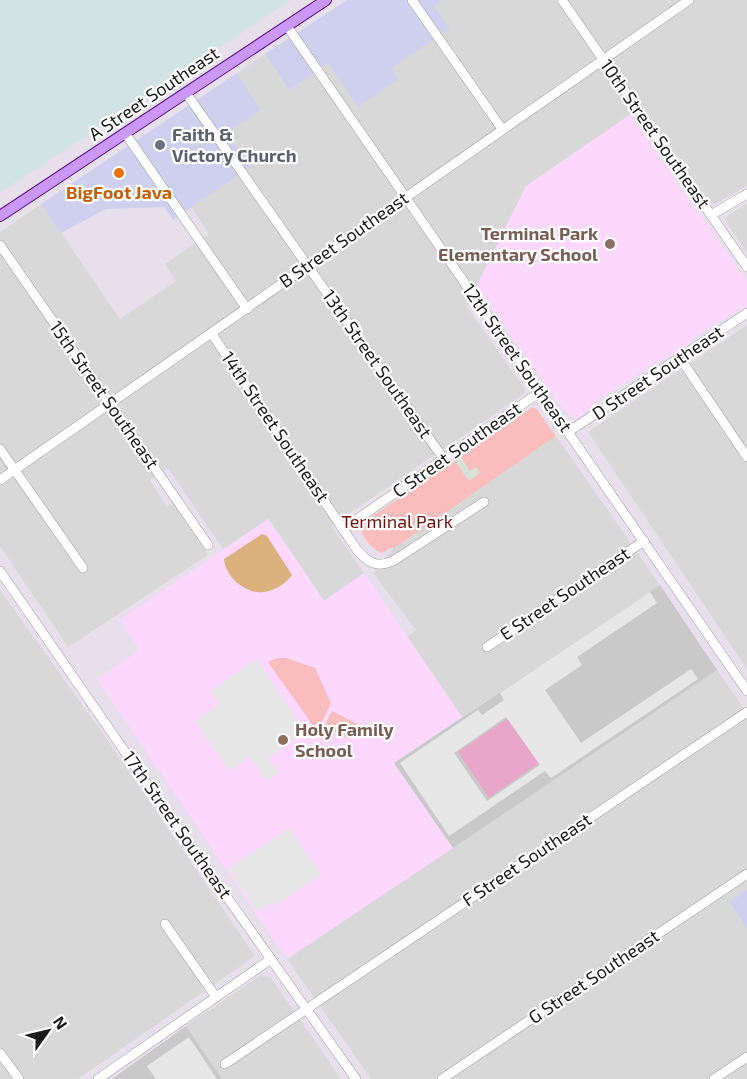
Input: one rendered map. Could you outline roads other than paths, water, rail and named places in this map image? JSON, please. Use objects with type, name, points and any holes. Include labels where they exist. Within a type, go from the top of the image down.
[{"type":"main road","name":"A Street Southeast","points":[[0,216],[326,0]]},
{"type":"street","points":[[412,0],[502,129]]},
{"type":"street","name":"10th Street Southeast","points":[[562,0],[747,267]]},
{"type":"street","name":"B Street Southeast","points":[[0,480],[689,0]]},
{"type":"street","name":"12th Street Southeast","points":[[287,26],[747,691]]},
{"type":"street","name":"13th Street Southeast","points":[[186,93],[443,458]]},
{"type":"street","points":[[125,133],[247,309]]},
{"type":"street","points":[[711,215],[747,194]]},
{"type":"street","name":"15th Street Southeast","points":[[0,245],[208,545]]},
{"type":"street","name":"D Street Southeast","points":[[568,432],[747,313]]},
{"type":"street","name":"14th Street Southeast","points":[[212,334],[357,550],[372,564],[387,563],[412,550],[484,502]]},
{"type":"street","points":[[680,358],[744,446],[747,458]]},
{"type":"street","name":"C Street Southeast","points":[[343,529],[540,392]]},
{"type":"street","points":[[0,449],[83,568]]},
{"type":"street","name":"E Street Southeast","points":[[487,647],[644,542]]},
{"type":"street","name":"17th Street Southeast","points":[[1,573],[356,1079]]},
{"type":"street","name":"F Street Southeast","points":[[225,1064],[747,712]]},
{"type":"street","name":"G Street Southeast","points":[[442,1079],[747,874]]},
{"type":"street","points":[[165,924],[216,997]]},
{"type":"street","points":[[98,1079],[271,959]]},
{"type":"street","points":[[0,1053],[18,1079]]},
{"type":"street","points":[[714,1079],[747,1057]]},
{"type":"place","name":"Faith & Victory Church","points":[[160,145]]},
{"type":"place","name":"BigFoot Java","points":[[119,173]]},
{"type":"place","name":"Terminal Park Elementary School","points":[[610,244]]},
{"type":"place","name":"Holy Family School","points":[[283,740]]},
{"type":"park label","name":"Terminal Park","points":[[397,522]]}]
